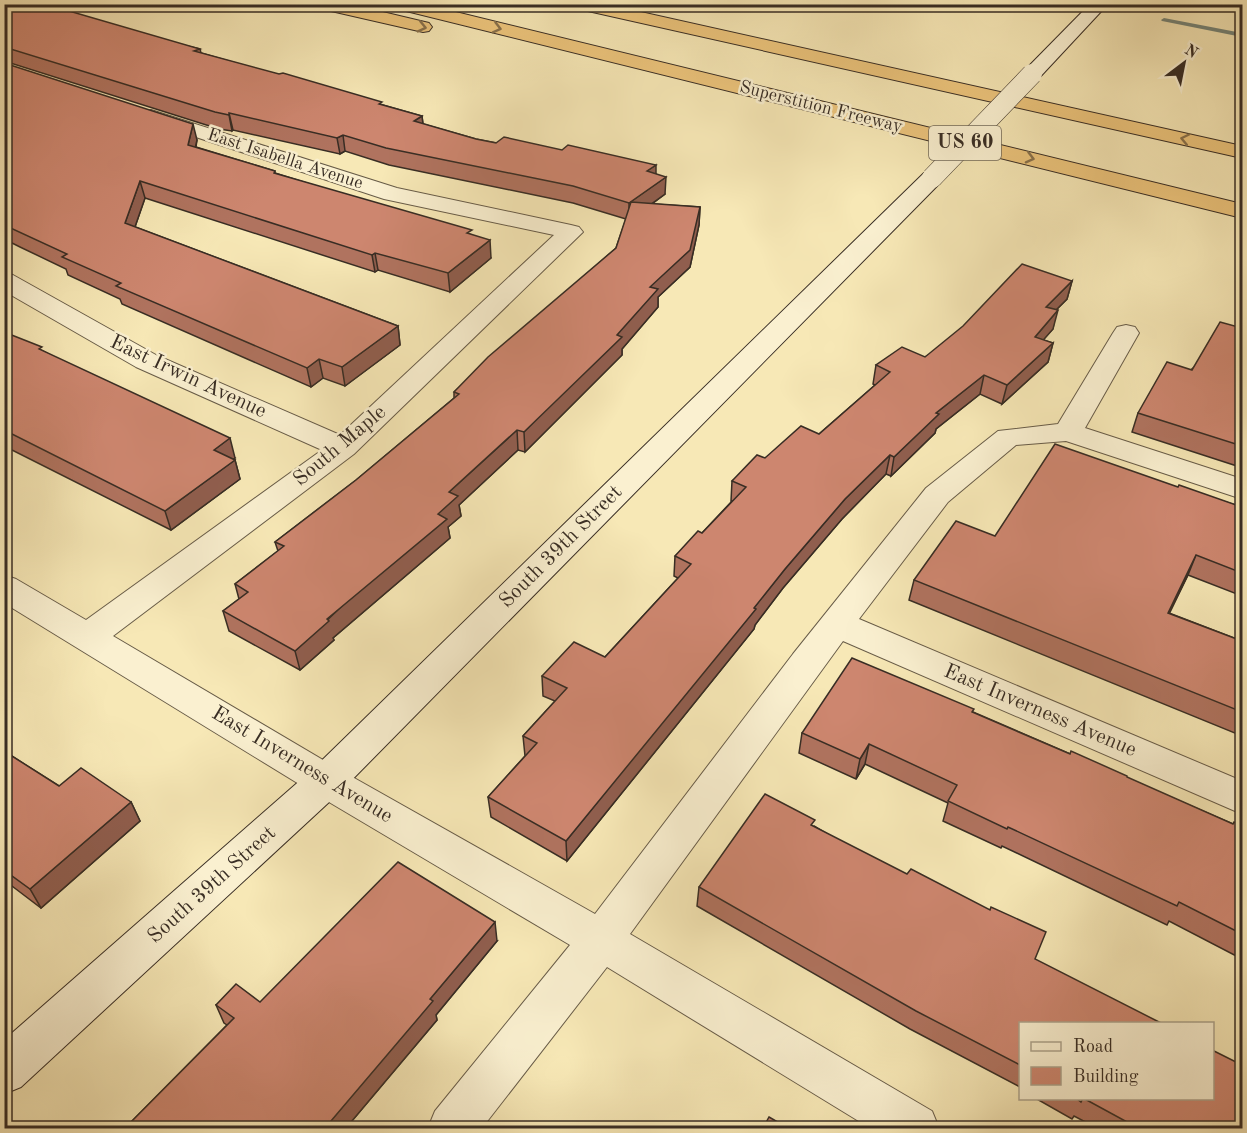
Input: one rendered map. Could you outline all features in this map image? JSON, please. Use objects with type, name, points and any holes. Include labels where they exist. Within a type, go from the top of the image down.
[{"type":"highway","points":[[324,4],[572,61],[687,74]]},
{"type":"highway","name":"Superstition Freeway","points":[[400,4],[1242,211]]},
{"type":"highway","name":"US 60","points":[[579,4],[1242,152]]},
{"type":"highway","points":[[640,4],[1058,111]]},
{"type":"street","name":"South 39th Street","points":[[4,1071],[326,781],[932,178],[1100,4]]},
{"type":"street","name":"East Isabella Avenue","points":[[130,109],[392,194],[571,232]]},
{"type":"street","name":"South Maple","points":[[88,636],[344,448],[571,232]]},
{"type":"street","name":"East Irwin Avenue","points":[[4,280],[146,361],[344,448]]},
{"type":"street","points":[[1068,432],[1126,333]]},
{"type":"street","points":[[452,1128],[601,940],[837,624],[937,495],[1008,437],[1068,432],[1242,489]]},
{"type":"street","name":"East Inverness Avenue","points":[[4,587],[326,781],[601,940],[915,1128]]},
{"type":"street","name":"East Inverness Avenue","points":[[837,624],[1242,798]]},
{"type":"building","points":[[4,4],[45,4],[200,49],[194,51],[279,74],[283,73],[382,102],[379,104],[422,116],[414,121],[476,139],[496,143],[504,137],[562,150],[568,145],[656,165],[647,171],[666,177],[629,203],[573,186],[386,148],[343,135],[337,138],[229,113],[229,115],[215,112],[4,47]]},
{"type":"building","points":[[4,63],[193,124],[188,145],[275,171],[274,173],[472,230],[467,233],[490,240],[448,273],[375,253],[372,255],[140,181],[125,223],[398,326],[342,367],[319,359],[307,368],[116,286],[121,283],[62,257],[67,254],[4,225]]},
{"type":"building","points":[[631,202],[700,207],[690,250],[650,287],[658,289],[617,335],[622,337],[524,432],[517,430],[449,492],[458,496],[438,514],[447,519],[327,619],[329,621],[295,651],[223,611],[248,592],[235,584],[284,546],[275,542],[356,480],[459,394],[454,392],[488,357],[616,248]]},
{"type":"building","points":[[1022,264],[1072,281],[1046,307],[1058,310],[1035,337],[1053,343],[1007,385],[984,375],[936,413],[939,414],[894,457],[890,455],[845,499],[785,569],[754,608],[756,609],[566,841],[488,797],[537,743],[523,736],[567,688],[542,676],[574,642],[605,657],[691,564],[675,556],[698,531],[702,533],[746,487],[732,481],[757,455],[765,458],[801,426],[819,434],[890,372],[876,365],[902,347],[925,357],[963,326]]},
{"type":"building","points":[[1220,322],[1242,328],[1242,446],[1138,413],[1167,362],[1192,370]]},
{"type":"building","points":[[4,332],[42,347],[39,349],[230,438],[214,450],[235,460],[165,511],[4,430]]},
{"type":"building","points":[[1055,444],[1242,507],[1242,573],[1196,555],[1168,613],[1242,641],[1242,712],[914,580],[956,521],[995,536]]},
{"type":"building","points":[[852,658],[974,709],[972,712],[1070,754],[1071,751],[1242,826],[1242,934],[1179,902],[1177,906],[948,801],[957,785],[869,744],[860,759],[802,733]]},
{"type":"building","points":[[4,751],[59,786],[81,768],[131,802],[30,889],[4,870]]},
{"type":"building","points":[[765,794],[815,820],[811,825],[907,874],[911,869],[990,910],[991,907],[1046,932],[1035,959],[1159,1022],[1019,1022],[1019,1064],[916,1011],[699,887]]},
{"type":"building","points":[[398,862],[495,922],[430,999],[433,1001],[325,1128],[135,1128],[130,1123],[234,1018],[216,1005],[236,984],[260,1002]]},
{"type":"building","points":[[1214,1051],[1242,1065],[1242,1128],[1138,1128],[1087,1100],[1214,1100]]},
{"type":"building","points":[[769,1117],[788,1128],[763,1128]]},
{"type":"waterway","points":[[1164,20],[1242,35]]}]
